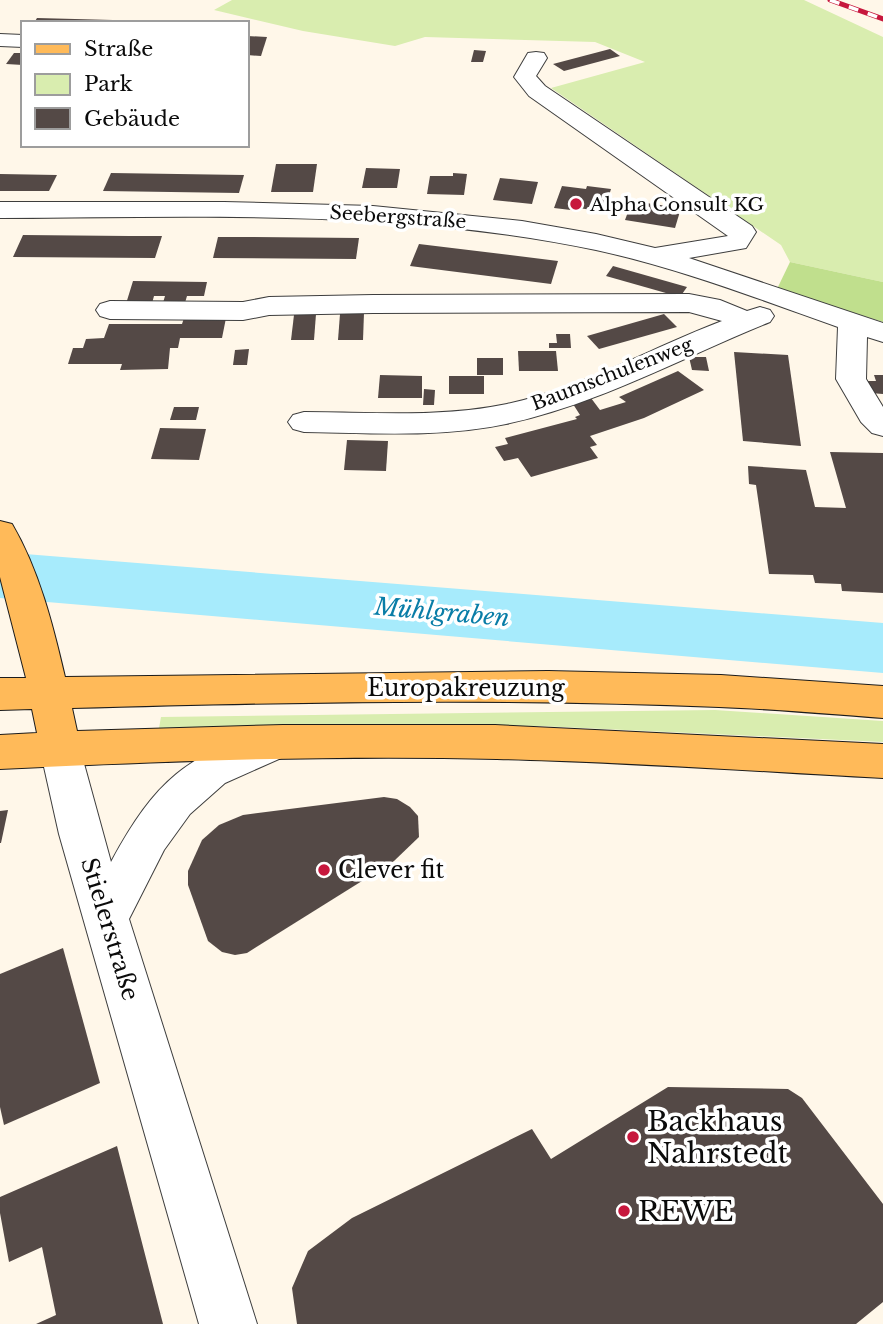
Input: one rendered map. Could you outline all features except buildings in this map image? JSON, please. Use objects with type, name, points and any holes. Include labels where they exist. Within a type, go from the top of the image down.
[{"type":"main road","name":"Stielerstraße","points":[[0,533],[31,611],[60,749]]},
{"type":"main road","name":"Europakreuzung","points":[[0,694],[49,691],[548,687],[721,691],[883,702]]},
{"type":"main road","points":[[0,752],[274,743],[565,744],[883,761]]},
{"type":"street","points":[[0,40],[21,41]]},
{"type":"street","points":[[536,58],[525,76],[537,91],[743,232],[737,243],[652,257]]},
{"type":"street","name":"Seebergstraße","points":[[0,210],[370,213],[536,231],[652,257],[883,333]]},
{"type":"street","name":"Baumschulenweg","points":[[304,422],[471,420],[526,408],[573,393],[775,310],[786,301]]},
{"type":"street","points":[[110,310],[243,311],[269,306],[689,303],[710,306],[747,321]]},
{"type":"street","points":[[324,336],[327,305]]},
{"type":"street","points":[[853,323],[851,379],[872,415],[883,426]]},
{"type":"street","points":[[107,918],[147,836],[166,809],[211,770],[274,743]]},
{"type":"street","name":"Stielerstraße","points":[[60,749],[73,806],[228,1324]]},
{"type":"green space","points":[[232,0],[804,0],[883,37],[883,282],[790,262],[781,245],[551,88],[645,62],[595,42],[425,37],[395,46],[303,31],[214,10]]},
{"type":"green space","points":[[790,262],[883,282],[883,322],[777,289]]},
{"type":"green space","points":[[715,710],[883,721],[883,742],[539,726],[159,728],[161,717]]},
{"type":"waterway","name":"Mühlgraben","points":[[0,575],[883,648]]},
{"type":"railway","points":[[830,0],[883,19]]},
{"type":"place","name":"Alpha Consult KG","points":[[576,204]]},
{"type":"place","name":"Clever fit","points":[[324,870]]},
{"type":"place","name":"Backhaus Nahrstedt","points":[[633,1137]]},
{"type":"place","name":"REWE","points":[[624,1211]]}]
